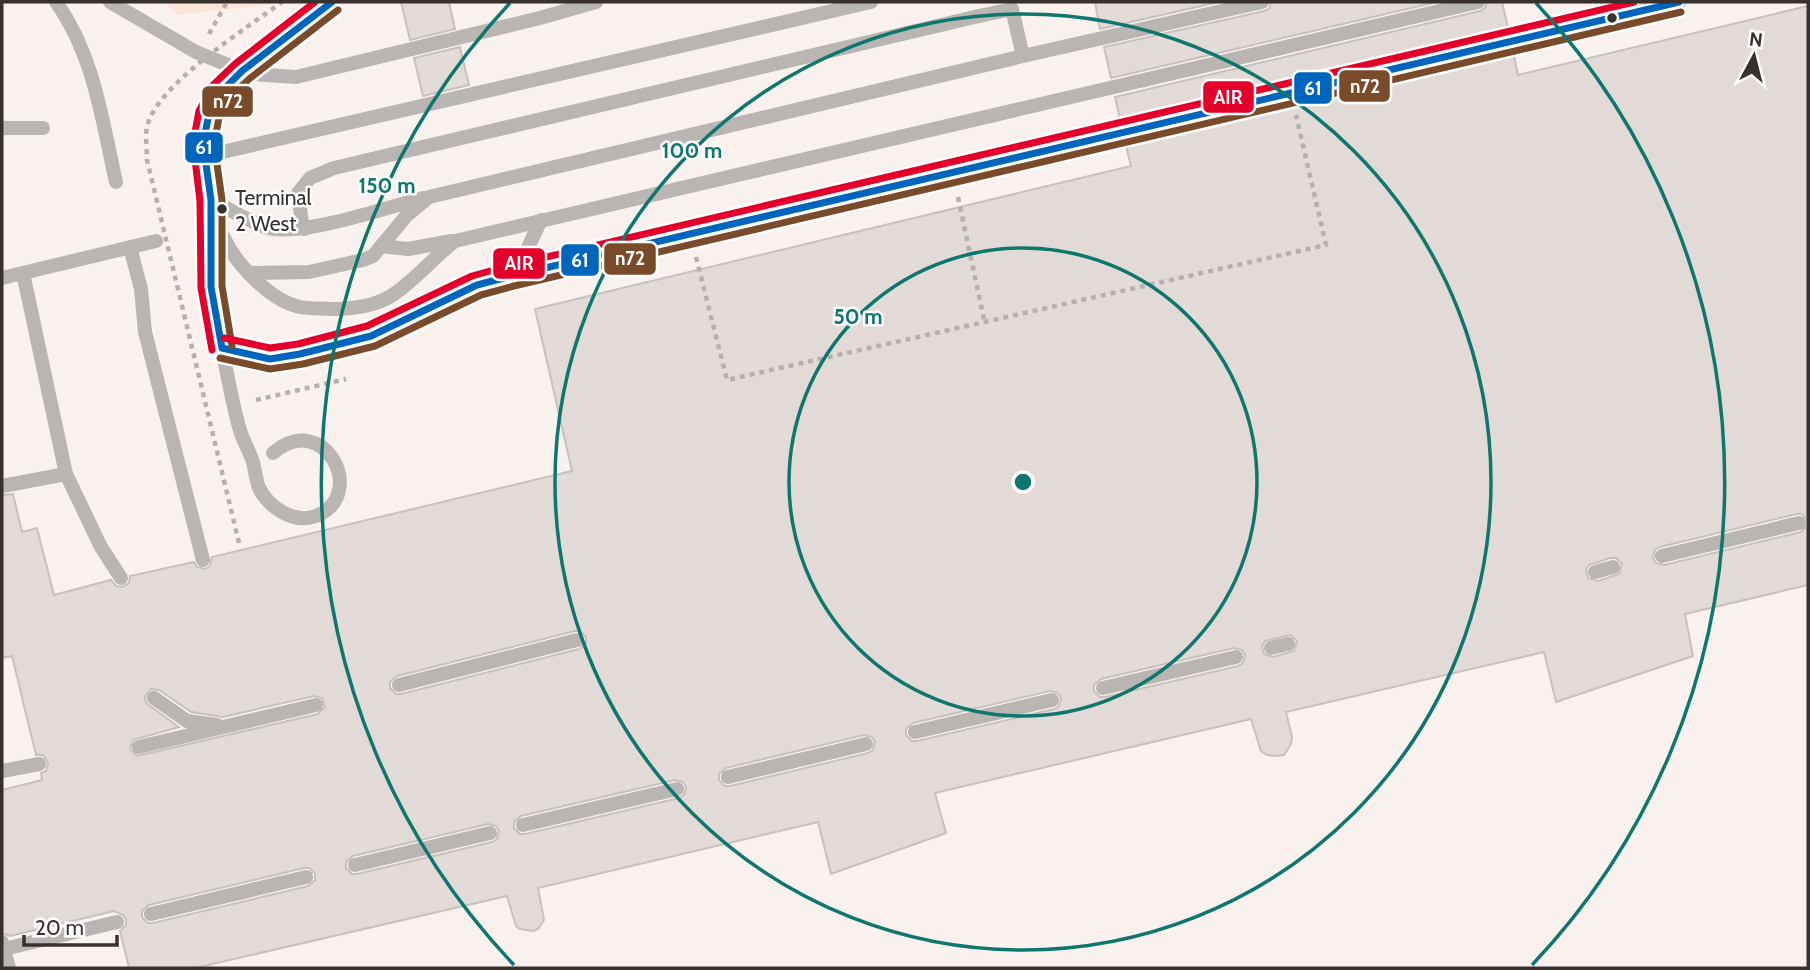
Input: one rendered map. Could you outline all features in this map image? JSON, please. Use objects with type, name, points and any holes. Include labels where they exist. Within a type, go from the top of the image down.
[{"type":"lane","points":[[56,2],[90,66],[116,182]]},
{"type":"lane","points":[[110,2],[196,52],[250,74],[296,77],[553,15],[596,2]]},
{"type":"lane","points":[[273,453],[289,442],[299,440],[315,443],[328,450],[337,464],[341,479],[336,497],[327,509],[316,516],[301,519],[284,514],[269,502],[259,488],[240,429],[211,287],[211,200],[204,129],[214,104],[242,71],[332,2]]},
{"type":"lane","points":[[205,156],[871,2]]},
{"type":"lane","points":[[211,200],[265,227],[305,229],[1023,55],[1262,2]]},
{"type":"lane","points":[[381,246],[408,248],[455,241],[1478,2]]},
{"type":"lane","points":[[222,348],[270,359],[300,354],[371,336],[477,285],[511,276],[1679,2]]},
{"type":"lane","points":[[305,229],[298,193],[310,178],[334,168],[1012,5],[1023,55]]},
{"type":"lane","points":[[2,128],[43,128]]},
{"type":"lane","points":[[248,273],[309,272],[373,256],[407,215],[429,197]]},
{"type":"lane","points":[[211,200],[222,236],[248,273],[287,302],[299,306],[343,309],[372,303],[394,294],[455,241]]},
{"type":"lane","points":[[511,276],[541,220]]},
{"type":"lane","points":[[2,278],[156,241]]},
{"type":"lane","points":[[130,247],[141,289],[145,332],[204,559]]},
{"type":"lane","points":[[23,273],[66,474],[101,547],[121,578]]},
{"type":"lane","points":[[2,486],[66,474]]},
{"type":"lane","points":[[1662,556],[1798,523]]},
{"type":"lane","points":[[1595,572],[1613,567]]},
{"type":"lane","points":[[399,685],[577,640]]},
{"type":"lane","points":[[1271,648],[1288,644]]},
{"type":"lane","points":[[1103,688],[1236,657]]},
{"type":"lane","points":[[154,698],[187,721],[225,726]]},
{"type":"lane","points":[[915,732],[1052,700]]},
{"type":"lane","points":[[139,747],[316,705]]},
{"type":"lane","points":[[729,777],[866,744]]},
{"type":"lane","points":[[2,771],[38,764]]},
{"type":"lane","points":[[523,825],[677,789]]},
{"type":"lane","points":[[355,865],[490,833]]},
{"type":"lane","points":[[151,914],[306,877]]},
{"type":"lane","points":[[9,968],[3,945],[117,922]]},
{"type":"path","points":[[196,52],[218,22],[227,2]]},
{"type":"path","points":[[696,257],[727,380],[1326,245],[1291,93]]},
{"type":"path","points":[[958,197],[985,324]]},
{"type":"path","points":[[245,402],[346,379]]},
{"type":"path","points":[[207,411],[220,408]]},
{"type":"shaded area","points":[[164,2],[277,2],[177,15]]},
{"type":"building","points":[[401,2],[449,2],[455,29],[410,40]]},
{"type":"building","points":[[1095,2],[1219,2],[1100,29]]},
{"type":"building","points":[[1271,2],[1437,2],[1111,78],[1104,47],[1264,11],[1269,9]]},
{"type":"building","points":[[1487,2],[1502,2],[1509,32],[1121,123],[1115,97],[1480,11],[1485,8]]},
{"type":"building","points":[[1808,6],[1808,521],[1802,514],[1797,514],[1660,547],[1655,550],[1653,558],[1656,563],[1664,565],[1801,532],[1808,525],[1808,585],[1685,614],[1693,656],[1556,702],[1544,652],[1286,712],[1292,737],[1284,755],[1267,755],[1261,751],[1251,719],[935,793],[946,833],[831,874],[818,822],[538,888],[544,920],[538,929],[533,931],[516,926],[507,896],[195,968],[129,968],[120,931],[126,925],[126,919],[114,911],[10,936],[2,933],[2,790],[42,780],[41,773],[46,771],[48,763],[43,755],[36,755],[12,656],[2,658],[2,495],[13,494],[22,532],[37,528],[54,595],[111,580],[116,586],[122,587],[129,583],[130,576],[194,562],[197,567],[205,569],[210,566],[212,557],[572,471],[535,309],[1131,166],[1125,142],[1513,51],[1518,75]],"holes":[[[1610,558],[1616,558],[1622,564],[1619,574],[1598,581],[1588,578],[1586,570],[1589,565]],[[575,631],[580,631],[586,637],[586,643],[579,649],[401,694],[396,694],[390,688],[390,682],[397,676]],[[1290,635],[1297,641],[1294,651],[1273,657],[1264,654],[1262,646],[1265,641]],[[1234,648],[1242,650],[1245,655],[1243,663],[1238,666],[1105,697],[1100,697],[1094,691],[1094,685],[1101,679]],[[151,689],[159,690],[191,712],[223,717],[314,696],[322,698],[325,707],[318,714],[137,756],[130,749],[133,740],[179,727],[146,703],[145,697]],[[1050,691],[1058,693],[1061,698],[1059,706],[1054,709],[917,741],[912,741],[906,735],[906,729],[913,723]],[[864,735],[872,737],[875,742],[873,750],[868,753],[730,786],[725,786],[719,780],[719,774],[726,768]],[[675,780],[683,782],[686,787],[684,795],[679,798],[525,834],[520,834],[514,828],[514,822],[521,816]],[[488,824],[496,826],[499,831],[497,839],[492,842],[357,874],[352,874],[346,868],[346,862],[353,856]],[[304,868],[309,868],[315,874],[315,880],[308,886],[153,923],[148,923],[142,917],[142,911],[149,905]]]},
{"type":"building","points":[[460,47],[469,85],[423,96],[414,58]]},
{"type":"transit line","name":"AIR","points":[[212,350],[201,288],[200,201],[193,143],[199,111],[213,85],[235,64],[315,2]]},
{"type":"transit line","name":"61","points":[[222,348],[211,287],[211,200],[203,143],[209,114],[222,91],[242,71],[332,2]]},
{"type":"transit line","name":"AIR","points":[[224,338],[270,348],[298,344],[367,326],[472,276],[508,266],[1634,2]]},
{"type":"transit line","name":"61","points":[[222,348],[270,359],[300,354],[371,336],[477,285],[511,276],[1679,2]]},
{"type":"transit line","name":"n72","points":[[232,346],[222,286],[222,200],[214,143],[219,118],[230,97],[249,79],[338,10]]},
{"type":"transit line","name":"n72","points":[[220,358],[270,369],[303,364],[375,346],[481,295],[514,286],[1681,12]]},
{"type":"place","name":"Terminal 2 West","points":[[222,209]]}]
